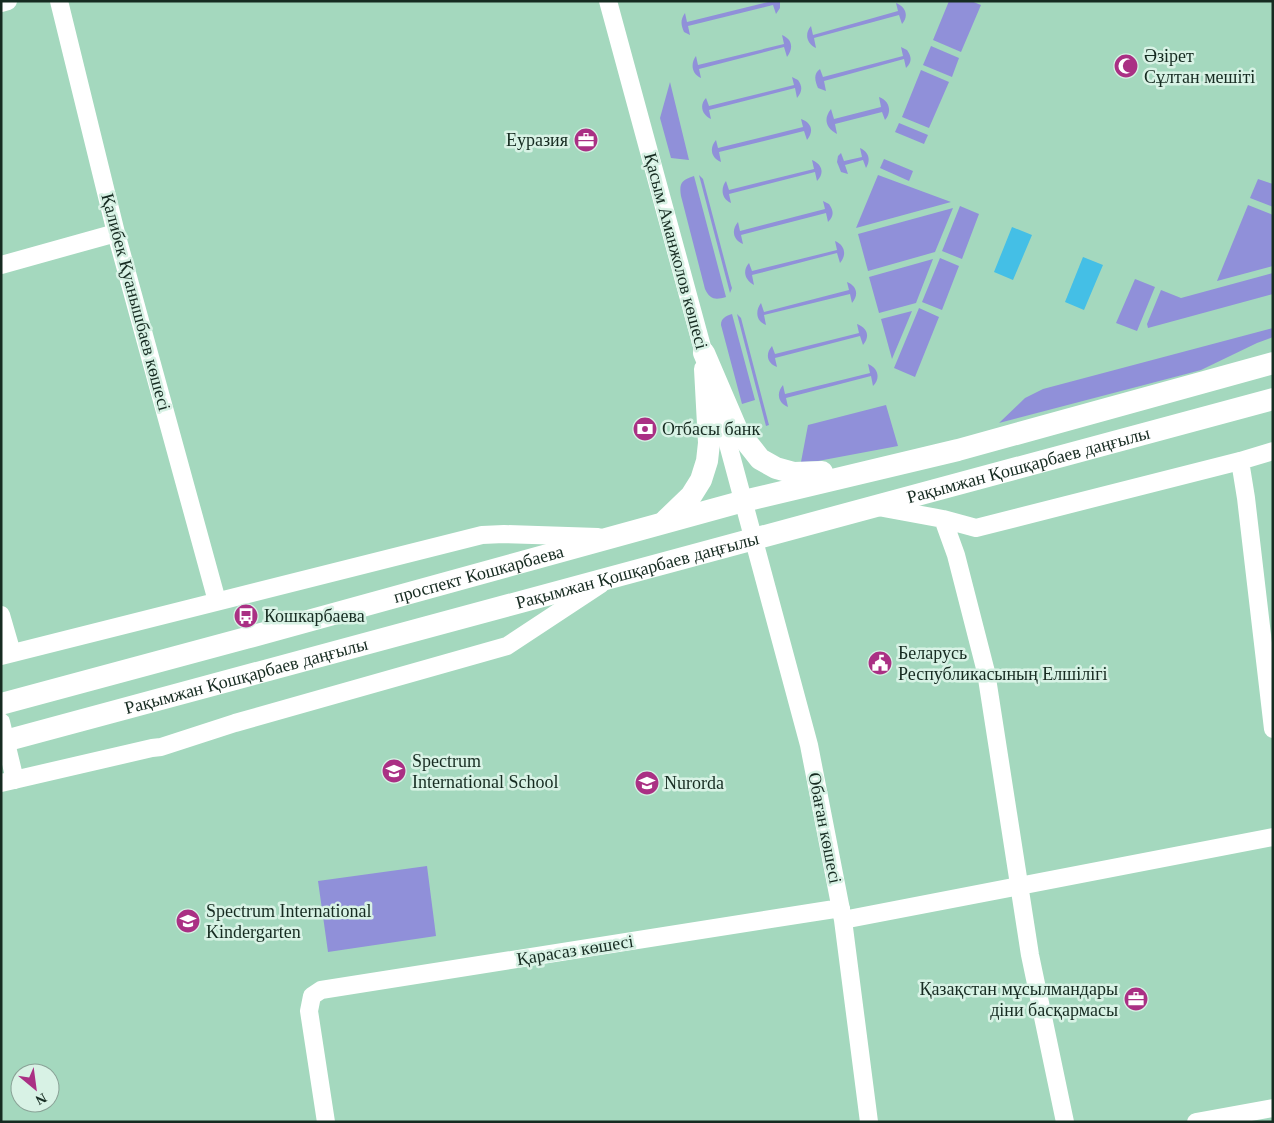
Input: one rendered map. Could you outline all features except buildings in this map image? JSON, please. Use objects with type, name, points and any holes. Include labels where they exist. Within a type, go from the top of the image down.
[{"type":"main road","points":[[704,353],[737,430],[760,459],[776,468],[794,473],[812,473],[903,463]]},
{"type":"main road","points":[[665,522],[691,496],[701,480],[707,461],[709,443],[704,353]]},
{"type":"main road","name":"Рақымжан Қошқарбаев даңғылы","points":[[958,450],[1273,363]]},
{"type":"main road","name":"Рақымжан Қошқарбаев даңғылы","points":[[3,735],[612,577],[1273,399]]},
{"type":"main road","name":"проспект Кошкарбаева","points":[[1,704],[744,500],[958,450]]},
{"type":"street","points":[[1,3],[8,1]]},
{"type":"street","name":"Қалибек Қуанышбаев көшесі","points":[[59,1],[116,233],[217,601]]},
{"type":"street","name":"Қасым Аманжолов көшесі","points":[[608,1],[754,539]]},
{"type":"street","points":[[1,265],[116,233]]},
{"type":"street","points":[[875,506],[943,519],[976,528],[1273,451]]},
{"type":"street","points":[[1240,461],[1273,728]]},
{"type":"street","points":[[943,519],[956,555],[986,672],[1030,955],[1065,1122]]},
{"type":"street","points":[[1,615],[7,655],[482,535],[609,537]]},
{"type":"street","name":"Обаған көшесі","points":[[754,539],[809,745],[842,914],[869,1122]]},
{"type":"street","points":[[3,735],[8,782],[161,747],[236,723],[507,646],[612,577]]},
{"type":"street","name":"Қарасаз көшесі","points":[[326,1122],[309,1011],[312,996],[322,990],[842,914],[1019,886],[1273,837]]},
{"type":"street","points":[[1196,1122],[1273,1108]]},
{"type":"shaded area","points":[[772,1],[780,1],[780,8],[776,14],[773,5],[688,26],[690,35],[684,32],[682,27],[685,13],[687,22]]},
{"type":"shaded area","points":[[949,1],[971,1],[981,5],[961,52],[933,40]]},
{"type":"shaded area","points":[[896,3],[904,9],[906,15],[902,24],[899,15],[814,38],[816,48],[809,41],[807,35],[811,26],[813,35],[898,11]]},
{"type":"shaded area","points":[[782,35],[791,44],[791,50],[787,57],[784,47],[699,69],[701,78],[694,71],[693,62],[696,56],[698,65],[784,44]]},
{"type":"shaded area","points":[[931,46],[959,58],[952,77],[923,65]]},
{"type":"shaded area","points":[[901,47],[907,50],[910,55],[910,62],[906,68],[904,59],[824,81],[826,91],[818,88],[815,80],[820,69],[823,77],[903,56]]},
{"type":"shaded area","points":[[921,70],[949,82],[929,128],[902,117]]},
{"type":"shaded area","points":[[792,77],[798,80],[801,87],[801,92],[797,98],[795,88],[709,110],[711,119],[705,115],[702,107],[706,98],[709,106],[794,85]]},
{"type":"shaded area","points":[[670,82],[689,160],[671,158],[660,118]]},
{"type":"shaded area","points":[[879,97],[886,101],[889,107],[889,114],[885,120],[882,112],[835,124],[837,134],[828,126],[826,120],[831,109],[834,119],[881,107]]},
{"type":"shaded area","points":[[801,119],[808,123],[811,128],[811,133],[807,140],[804,131],[719,152],[721,162],[712,153],[712,146],[716,140],[718,148],[803,127]]},
{"type":"shaded area","points":[[899,123],[928,135],[924,144],[895,132]]},
{"type":"shaded area","points":[[860,148],[868,156],[866,168],[863,160],[845,165],[848,174],[841,172],[837,162],[838,156],[841,153],[844,161],[862,157]]},
{"type":"shaded area","points":[[884,159],[913,171],[909,181],[880,168]]},
{"type":"shaded area","points":[[812,160],[820,166],[822,172],[817,181],[815,172],[729,194],[731,203],[724,196],[723,187],[726,181],[729,190],[814,169]]},
{"type":"shaded area","points":[[699,175],[703,179],[732,288],[730,293]]},
{"type":"shaded area","points":[[878,175],[951,202],[856,228]]},
{"type":"shaded area","points":[[694,176],[726,297],[722,298],[716,299],[711,297],[705,289],[681,196],[680,188],[682,183]]},
{"type":"shaded area","points":[[1258,179],[1273,184],[1273,207],[1250,198]]},
{"type":"shaded area","points":[[823,201],[829,204],[832,209],[832,216],[828,222],[826,213],[741,235],[743,244],[735,237],[734,228],[738,222],[740,231],[825,209]]},
{"type":"shaded area","points":[[1248,205],[1273,215],[1273,266],[1217,281]]},
{"type":"shaded area","points":[[960,206],[979,214],[962,259],[942,251]]},
{"type":"shaded area","points":[[953,208],[935,252],[868,271],[858,234]]},
{"type":"shaded area","points":[[1012,227],[1032,235],[1013,280],[994,272]]},
{"type":"shaded area","points":[[835,241],[844,250],[844,257],[840,263],[837,253],[752,275],[754,285],[747,278],[745,272],[749,263],[752,271],[837,250]]},
{"type":"shaded area","points":[[1083,257],[1103,265],[1084,310],[1065,302]]},
{"type":"shaded area","points":[[940,258],[959,266],[942,310],[922,302]]},
{"type":"shaded area","points":[[933,259],[916,303],[879,313],[869,277]]},
{"type":"shaded area","points":[[1273,273],[1273,294],[1148,328],[1147,324],[1161,290],[1181,298]]},
{"type":"shaded area","points":[[1135,279],[1155,287],[1137,331],[1116,323]]},
{"type":"shaded area","points":[[847,282],[856,291],[856,297],[852,303],[850,294],[764,315],[766,325],[758,318],[757,312],[761,303],[764,312],[849,290]]},
{"type":"shaded area","points":[[919,308],[939,317],[915,377],[894,368]]},
{"type":"shaded area","points":[[912,311],[892,359],[881,319]]},
{"type":"shaded area","points":[[732,314],[755,400],[742,404],[721,325],[723,319]]},
{"type":"shaded area","points":[[737,314],[741,318],[769,425],[766,426]]},
{"type":"shaded area","points":[[857,324],[864,328],[867,333],[867,339],[863,345],[860,336],[775,358],[777,367],[769,361],[768,352],[772,346],[775,354],[859,333]]},
{"type":"shaded area","points":[[1273,328],[1273,337],[1201,370],[999,423],[1025,398],[1043,389]]},
{"type":"shaded area","points":[[868,364],[874,368],[878,377],[873,386],[871,376],[786,398],[788,407],[779,398],[779,391],[783,385],[785,394],[870,373]]},
{"type":"shaded area","points":[[886,405],[898,446],[818,461],[801,462],[808,425]]},
{"type":"shaded area","points":[[427,866],[436,936],[328,952],[318,881]]},
{"type":"place","name":"Әзірет Сұлтан мешіті","points":[[1126,66]]},
{"type":"place","name":"Еуразия","points":[[586,140]]},
{"type":"place","name":"Отбасы банк","points":[[645,429]]},
{"type":"place","name":"Кошкарбаева","points":[[246,616]]},
{"type":"place","name":"Беларусь Республикасының Елшілігі","points":[[880,663]]},
{"type":"place","name":"Spectrum International School","points":[[394,771]]},
{"type":"place","name":"Nurorda","points":[[647,783]]},
{"type":"place","name":"Spectrum International Kindergarten","points":[[188,921]]},
{"type":"place","name":"Қазақстан мұсылмандары діни басқармасы","points":[[1136,999]]}]
